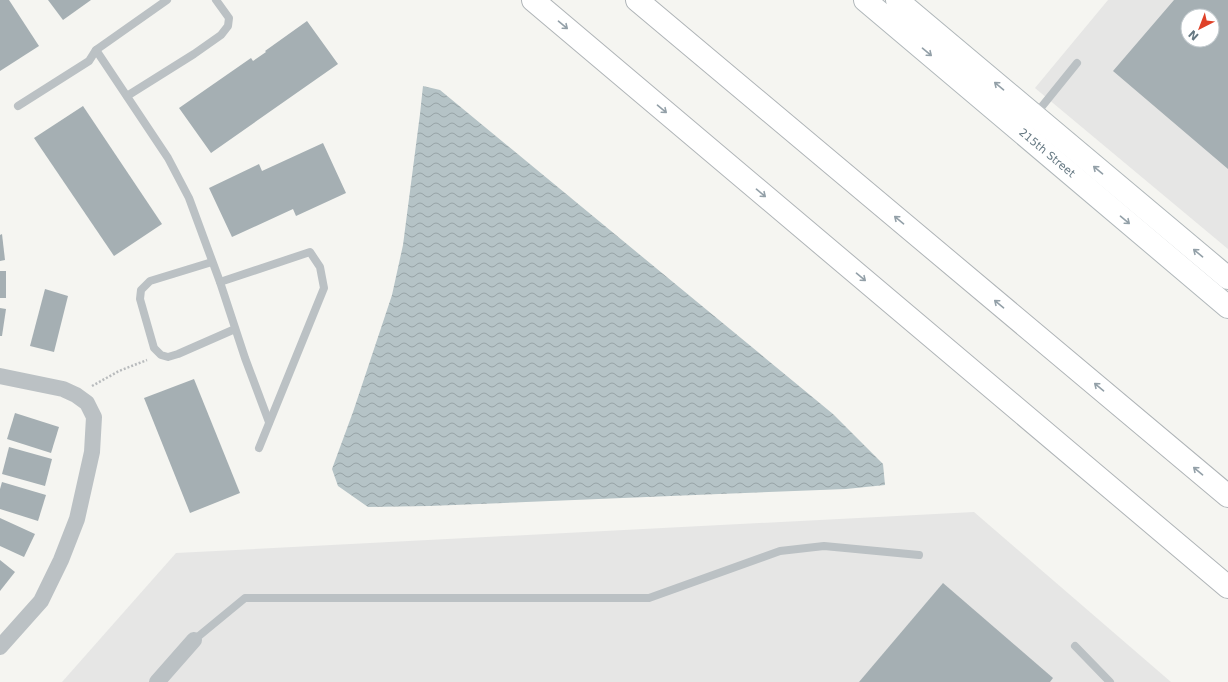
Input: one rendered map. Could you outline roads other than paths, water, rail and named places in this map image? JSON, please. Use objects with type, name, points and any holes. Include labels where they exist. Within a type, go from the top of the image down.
[{"type":"main road","points":[[533,0],[1228,587]]},
{"type":"main road","points":[[637,0],[1228,496]]},
{"type":"main road","name":"215th Street","points":[[865,0],[1228,278]]},
{"type":"main road","name":"215th Street","points":[[897,0],[1027,124],[1228,307]]},
{"type":"street","points":[[0,376],[64,389],[80,398],[87,404],[94,417],[92,452],[77,519],[61,560],[41,601],[0,647]]},
{"type":"street","points":[[157,682],[194,640]]},
{"type":"lane","points":[[18,106],[90,61],[96,50],[167,0]]},
{"type":"lane","points":[[127,96],[194,54],[221,35],[228,26],[229,18],[216,0]]},
{"type":"lane","points":[[96,50],[168,158],[189,198],[269,422]]},
{"type":"lane","points":[[1027,124],[1077,63]]},
{"type":"lane","points":[[220,282],[310,252],[320,267],[324,288],[259,448]]},
{"type":"lane","points":[[212,262],[150,281],[141,290],[140,299],[154,348],[160,355],[168,357],[235,329]]},
{"type":"lane","points":[[194,640],[245,598],[649,598],[780,551],[824,546],[920,556]]},
{"type":"lane","points":[[1075,646],[1110,682]]},
{"type":"water","points":[[423,86],[440,90],[833,414],[883,464],[885,485],[846,489],[429,506],[368,507],[338,486],[332,469],[353,412],[392,295],[403,245]]}]
